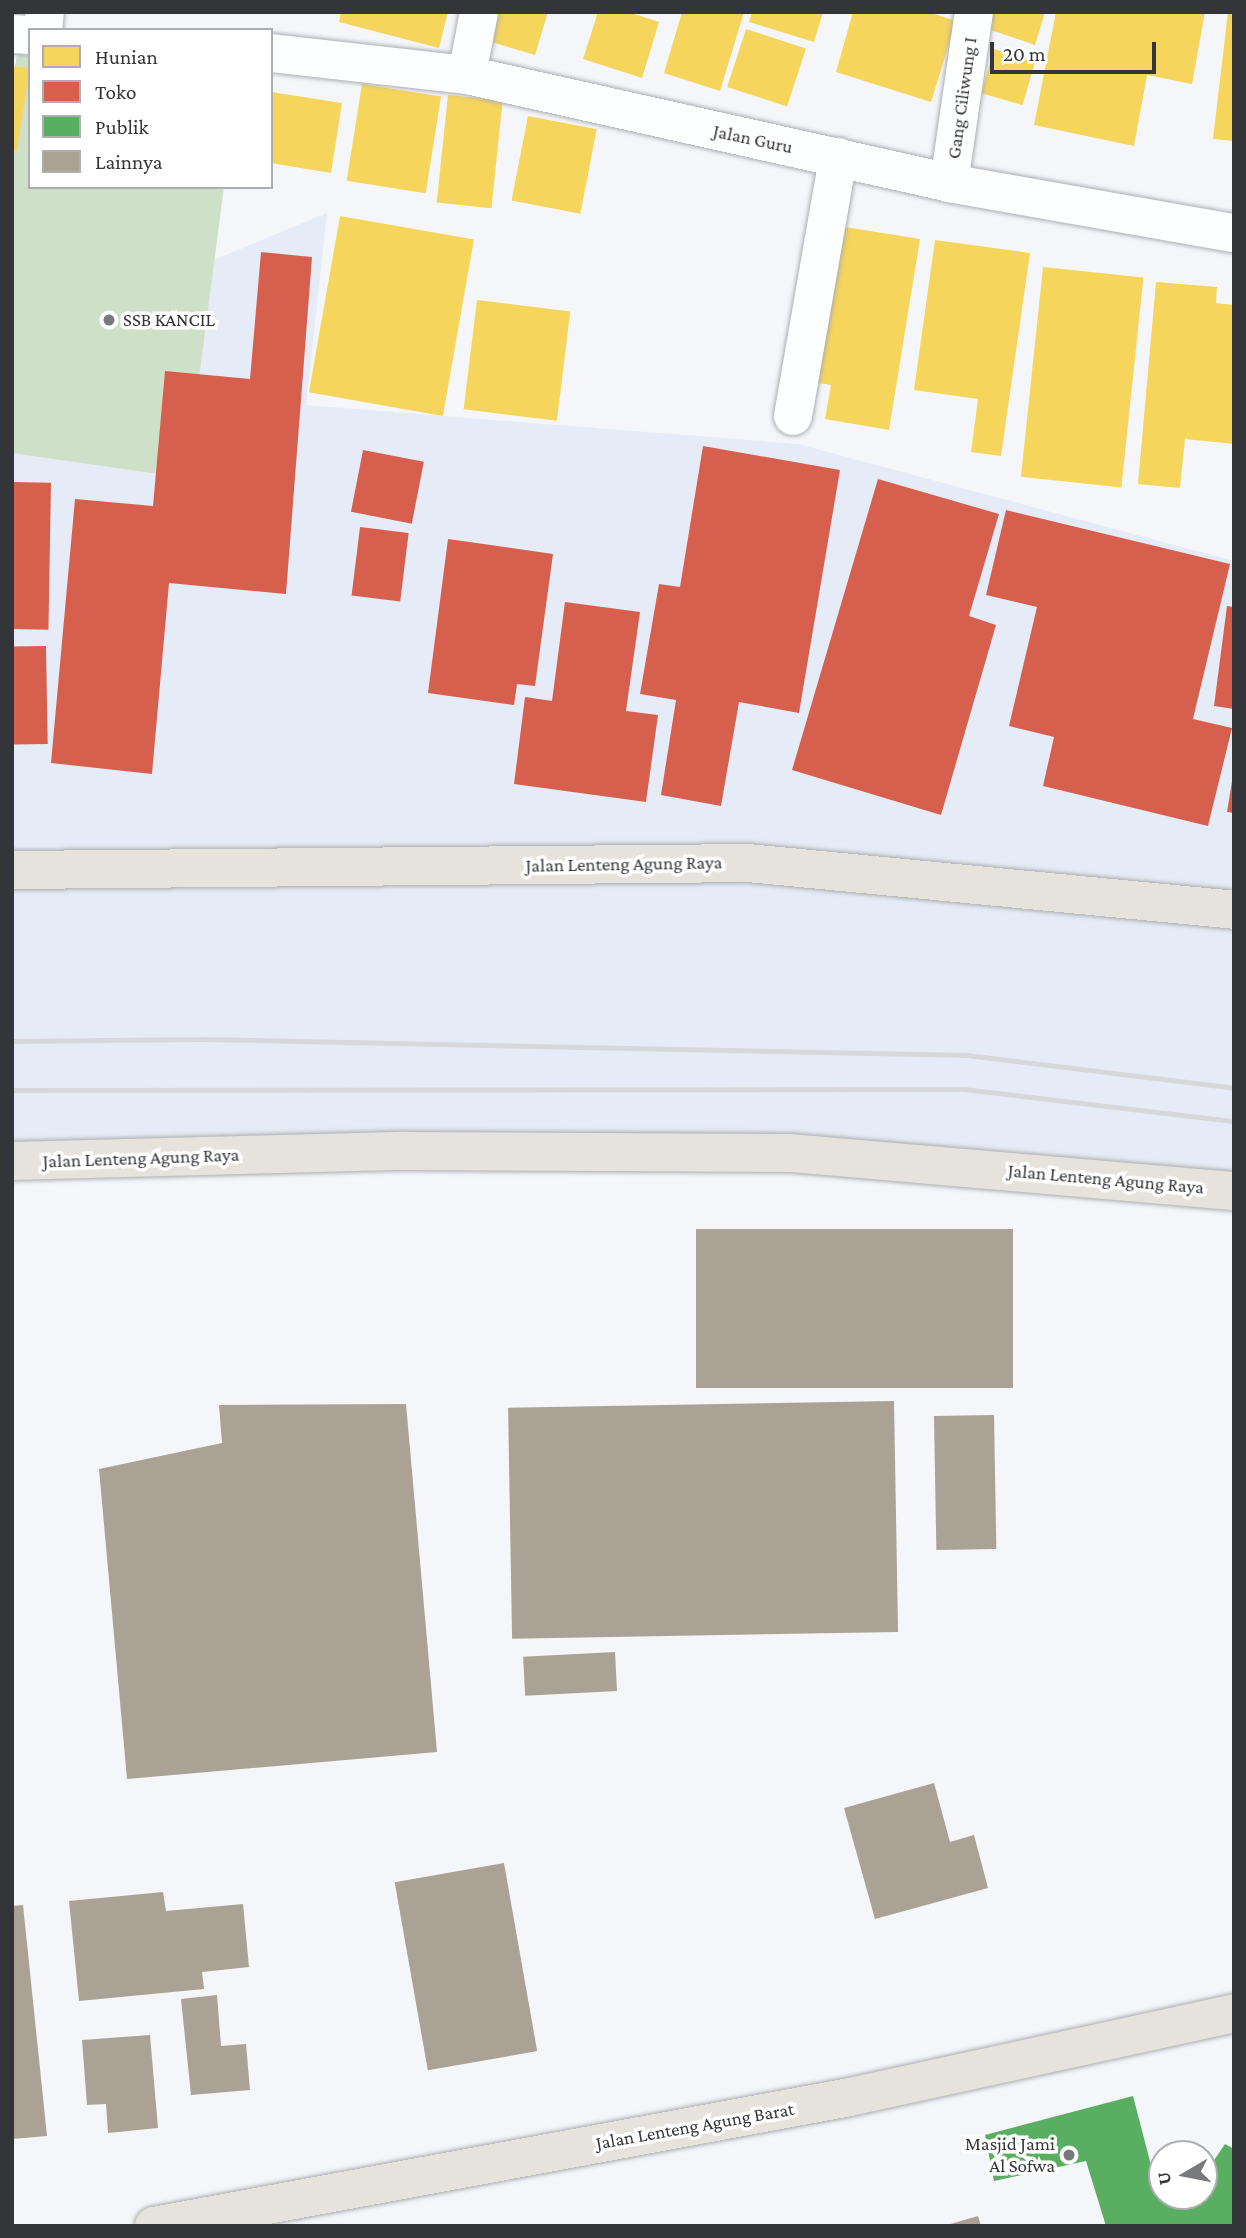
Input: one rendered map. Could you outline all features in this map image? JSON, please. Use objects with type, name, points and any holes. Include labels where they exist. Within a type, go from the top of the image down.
[{"type":"main road","name":"Jalan Lenteng Agung Raya","points":[[12,870],[748,863],[1234,910]]},
{"type":"main road","name":"Jalan Lenteng Agung Raya","points":[[12,1161],[404,1151],[790,1153],[1234,1191]]},
{"type":"main road","name":"Jalan Lenteng Agung Barat","points":[[154,2226],[850,2097],[1234,2013]]},
{"type":"street","points":[[467,75],[479,12]]},
{"type":"street","name":"Gang Ciliwung I","points":[[949,183],[974,12]]},
{"type":"street","name":"Jalan Guru","points":[[273,53],[467,75],[949,183],[1234,233]]},
{"type":"street","points":[[793,416],[838,157]]},
{"type":"shaded area","points":[[327,213],[306,405],[798,444],[1234,561],[1234,1193],[988,1157],[12,1165],[12,344]]},
{"type":"green space","name":"SSB KANCIL","points":[[17,53],[28,56],[28,189],[224,189],[186,478],[12,453],[12,87]]},
{"type":"building: Hunian","points":[[341,12],[448,12],[439,48],[339,22]]},
{"type":"building: Hunian","points":[[500,12],[548,12],[535,55],[491,42]]},
{"type":"building: Hunian","points":[[598,12],[628,12],[659,22],[642,78],[583,59]]},
{"type":"building: Hunian","points":[[682,12],[744,12],[720,91],[664,73]]},
{"type":"building: Hunian","points":[[752,12],[823,12],[814,42],[749,22]]},
{"type":"building: Hunian","points":[[853,12],[928,12],[956,21],[931,102],[836,72]]},
{"type":"building: Hunian","points":[[992,12],[1045,12],[1035,45],[988,29]]},
{"type":"building: Hunian","points":[[1056,12],[1205,12],[1192,84],[1147,75],[1134,146],[1034,125]]},
{"type":"building: Hunian","points":[[1228,12],[1234,12],[1234,141],[1213,139]]},
{"type":"building: Hunian","points":[[746,29],[806,48],[787,106],[727,87]]},
{"type":"building: Hunian","points":[[994,49],[1035,61],[1023,105],[981,93]]},
{"type":"building: Hunian","points":[[12,66],[28,69],[17,151],[12,150]]},
{"type":"building: Hunian","points":[[362,84],[441,97],[426,193],[347,181]]},
{"type":"building: Hunian","points":[[273,92],[342,103],[331,173],[273,163]]},
{"type":"building: Hunian","points":[[448,95],[503,101],[491,208],[437,202]]},
{"type":"building: Hunian","points":[[528,116],[597,129],[580,214],[512,200]]},
{"type":"building: Hunian","points":[[340,216],[474,240],[443,416],[309,392]]},
{"type":"building: Hunian","points":[[839,226],[920,239],[889,430],[825,419],[831,385],[813,382]]},
{"type":"building: Hunian","points":[[935,240],[1030,253],[1001,456],[971,452],[978,399],[914,390]]},
{"type":"building: Hunian","points":[[1043,267],[1143,278],[1121,487],[1021,477]]},
{"type":"building: Hunian","points":[[1156,282],[1217,287],[1216,303],[1234,305],[1234,444],[1185,439],[1180,488],[1138,484]]},
{"type":"building: Hunian","points":[[477,300],[570,311],[557,421],[464,409]]},
{"type":"building: Toko","points":[[261,252],[312,257],[286,594],[169,583],[152,774],[51,763],[75,499],[153,506],[165,371],[250,379]]},
{"type":"building: Toko","points":[[703,446],[840,470],[799,713],[739,702],[721,806],[661,795],[676,700],[640,694],[659,584],[680,587]]},
{"type":"building: Toko","points":[[363,450],[424,462],[412,524],[351,512]]},
{"type":"building: Toko","points":[[878,479],[999,514],[969,616],[996,625],[941,815],[792,770]]},
{"type":"building: Toko","points":[[12,482],[51,483],[48,630],[12,629]]},
{"type":"building: Toko","points":[[1006,510],[1230,564],[1193,719],[1232,728],[1208,826],[1043,786],[1054,737],[1009,726],[1037,607],[986,595]]},
{"type":"building: Toko","points":[[360,527],[409,533],[400,601],[352,595]]},
{"type":"building: Toko","points":[[448,539],[553,554],[535,686],[517,684],[514,705],[428,693]]},
{"type":"building: Toko","points":[[565,602],[640,612],[626,711],[658,715],[646,802],[514,784],[525,697],[552,701]]},
{"type":"building: Toko","points":[[1227,606],[1234,607],[1234,709],[1214,706]]},
{"type":"building: Toko","points":[[46,646],[48,744],[14,745],[12,647]]},
{"type":"building: Toko","points":[[1234,781],[1234,813],[1227,812]]},
{"type":"building: Publik","name":"Masjid Jami Al Sofwa","points":[[1133,2096],[1148,2154],[1148,2210],[1218,2210],[1218,2154],[1225,2144],[1234,2149],[1234,2226],[1106,2226],[1086,2161],[994,2181],[985,2135]]},
{"type":"building: Lainnya","points":[[696,1229],[1013,1229],[1013,1388],[696,1388]]},
{"type":"building: Lainnya","points":[[894,1401],[898,1632],[512,1639],[508,1408]]},
{"type":"building: Lainnya","points":[[406,1404],[437,1752],[127,1779],[99,1469],[222,1443],[219,1405]]},
{"type":"building: Lainnya","points":[[994,1415],[996,1549],[936,1550],[934,1416]]},
{"type":"building: Lainnya","points":[[615,1652],[617,1691],[525,1696],[523,1657]]},
{"type":"building: Lainnya","points":[[934,1783],[950,1842],[974,1835],[988,1888],[875,1919],[844,1808]]},
{"type":"building: Lainnya","points":[[504,1863],[537,2051],[428,2070],[395,1882]]},
{"type":"building: Lainnya","points":[[163,1892],[166,1911],[243,1904],[249,1967],[202,1972],[204,1989],[79,2001],[69,1901]]},
{"type":"building: Lainnya","points":[[23,1905],[47,2136],[12,2139],[12,1906]]},
{"type":"building: Lainnya","points":[[217,1995],[221,2046],[246,2044],[250,2090],[191,2095],[181,1999]]},
{"type":"building: Lainnya","points":[[150,2035],[158,2128],[108,2133],[106,2104],[87,2105],[82,2040]]},
{"type":"building: Lainnya","points":[[978,2216],[981,2226],[947,2226],[947,2225]]},
{"type":"railway","points":[[12,1041],[202,1039],[967,1055],[1234,1088]]},
{"type":"railway","points":[[12,1090],[964,1089],[1234,1121]]},
{"type":"place","name":"SSB KANCIL","points":[[109,320]]},
{"type":"place","name":"Masjid Jami Al Sofwa","points":[[1069,2155]]}]
